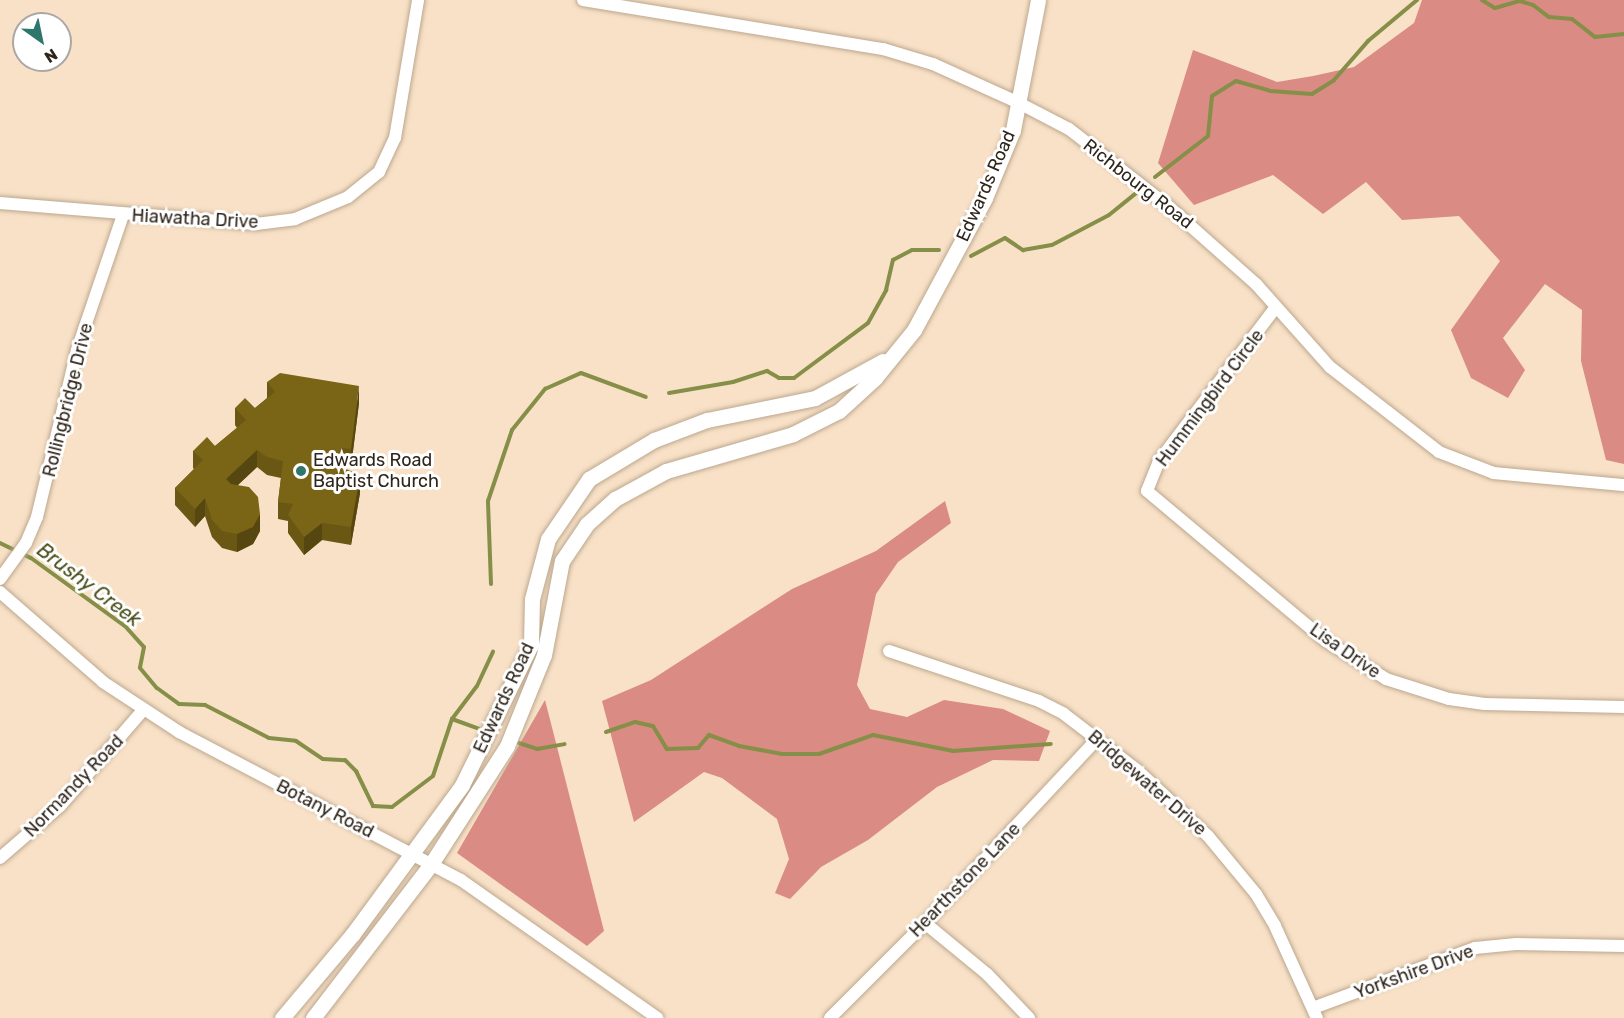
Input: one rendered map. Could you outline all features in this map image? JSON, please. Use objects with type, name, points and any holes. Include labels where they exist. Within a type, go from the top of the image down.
[{"type":"street","name":"Hiawatha Drive","points":[[0,203],[123,215],[272,223],[316,212],[356,194],[379,172],[395,138],[418,0]]},
{"type":"street","name":"Richbourg Road","points":[[583,0],[884,49],[933,64],[1019,103],[1069,129],[1168,206],[1220,250],[1352,386],[1407,430],[1457,461],[1512,476],[1624,485]]},
{"type":"street","name":"Edwards Road","points":[[313,1018],[431,864],[507,746],[544,655],[562,561],[587,524],[615,499],[666,471],[793,434],[822,421],[854,398],[914,330],[985,198],[1013,130],[1038,0]]},
{"type":"street","name":"Rollingbridge Drive","points":[[0,579],[26,543],[43,496],[77,350],[123,215]]},
{"type":"street","name":"Hummingbird Circle","points":[[1147,491],[1159,460],[1276,307]]},
{"type":"street","name":"Edwards Road","points":[[282,1018],[413,855],[462,785],[531,645],[532,598],[548,539],[589,479],[654,440],[707,420],[815,398],[873,369],[892,354]]},
{"type":"street","name":"Lisa Drive","points":[[1147,491],[1326,641],[1386,679],[1449,699],[1624,707]]},
{"type":"street","name":"Botany Road","points":[[0,592],[103,682],[144,709],[238,764],[461,880],[657,1018]]},
{"type":"street","name":"Bridgewater Drive","points":[[889,651],[1039,701],[1097,739],[1180,808],[1235,866],[1275,926],[1315,1013]]},
{"type":"street","name":"Normandy Road","points":[[0,858],[60,806],[144,709]]},
{"type":"street","name":"Hearthstone Lane","points":[[830,1018],[925,923],[1097,739]]},
{"type":"street","points":[[925,923],[987,974],[1029,1018]]},
{"type":"street","name":"Yorkshire Drive","points":[[1315,1013],[1475,948],[1516,944],[1624,946]]},
{"type":"shaded area","points":[[1422,0],[1624,0],[1624,464],[1606,460],[1581,361],[1582,310],[1545,284],[1503,338],[1525,370],[1508,398],[1471,378],[1451,330],[1500,261],[1459,216],[1402,220],[1366,182],[1323,214],[1273,175],[1194,205],[1158,163],[1193,50],[1277,82],[1313,76],[1354,67],[1414,23]]},
{"type":"shaded area","points":[[945,501],[951,523],[898,562],[876,594],[857,685],[870,709],[907,717],[944,700],[1003,709],[1050,731],[1039,761],[993,760],[937,787],[868,840],[821,867],[790,899],[775,893],[789,859],[777,819],[722,778],[704,772],[634,822],[602,701],[651,680],[792,589],[876,551]]},
{"type":"shaded area","points":[[545,700],[604,931],[587,946],[457,853]]},
{"type":"building","name":"Edwards Road Baptist Church","points":[[280,373],[359,386],[351,449],[341,448],[339,466],[360,475],[351,527],[322,523],[304,537],[288,515],[293,504],[278,502],[283,461],[267,457],[257,450],[226,479],[231,484],[249,487],[258,497],[260,514],[253,527],[237,534],[222,531],[212,520],[205,498],[195,509],[175,488],[203,460],[193,451],[207,437],[215,446],[246,420],[235,408],[245,398],[255,408],[275,392],[267,382]]},
{"type":"waterway","name":"Brushy Creek","points":[[1155,177],[1208,136],[1212,96],[1236,81],[1270,91],[1312,94],[1334,80],[1368,41],[1417,0]]},
{"type":"waterway","name":"Brushy Creek","points":[[1482,0],[1495,8],[1520,1],[1533,5],[1549,17],[1572,19],[1595,37],[1624,34]]},
{"type":"waterway","name":"Brushy Creek","points":[[971,256],[1005,238],[1023,250],[1052,245],[1109,215],[1137,192]]},
{"type":"waterway","name":"Brushy Creek","points":[[669,393],[733,382],[767,371],[779,378],[794,378],[868,323],[886,290],[893,260],[912,250],[939,250]]},
{"type":"waterway","name":"Brushy Creek","points":[[491,584],[488,501],[512,430],[545,389],[581,373],[646,397]]},
{"type":"waterway","name":"Brushy Creek","points":[[0,543],[31,558],[125,626],[144,647],[140,668],[157,688],[179,704],[205,705],[269,738],[296,741],[323,759],[345,760],[356,771],[373,806],[392,807],[433,776],[452,719],[477,686],[493,651]]},
{"type":"waterway","points":[[452,719],[479,729]]},
{"type":"waterway","points":[[606,732],[635,722],[653,726],[667,749],[698,748],[709,735],[739,746],[782,754],[819,754],[873,735],[953,751],[1051,744]]},
{"type":"waterway","points":[[519,743],[537,749],[565,744]]},
{"type":"place","name":"Edwards Road Baptist Church","points":[[301,471]]}]
